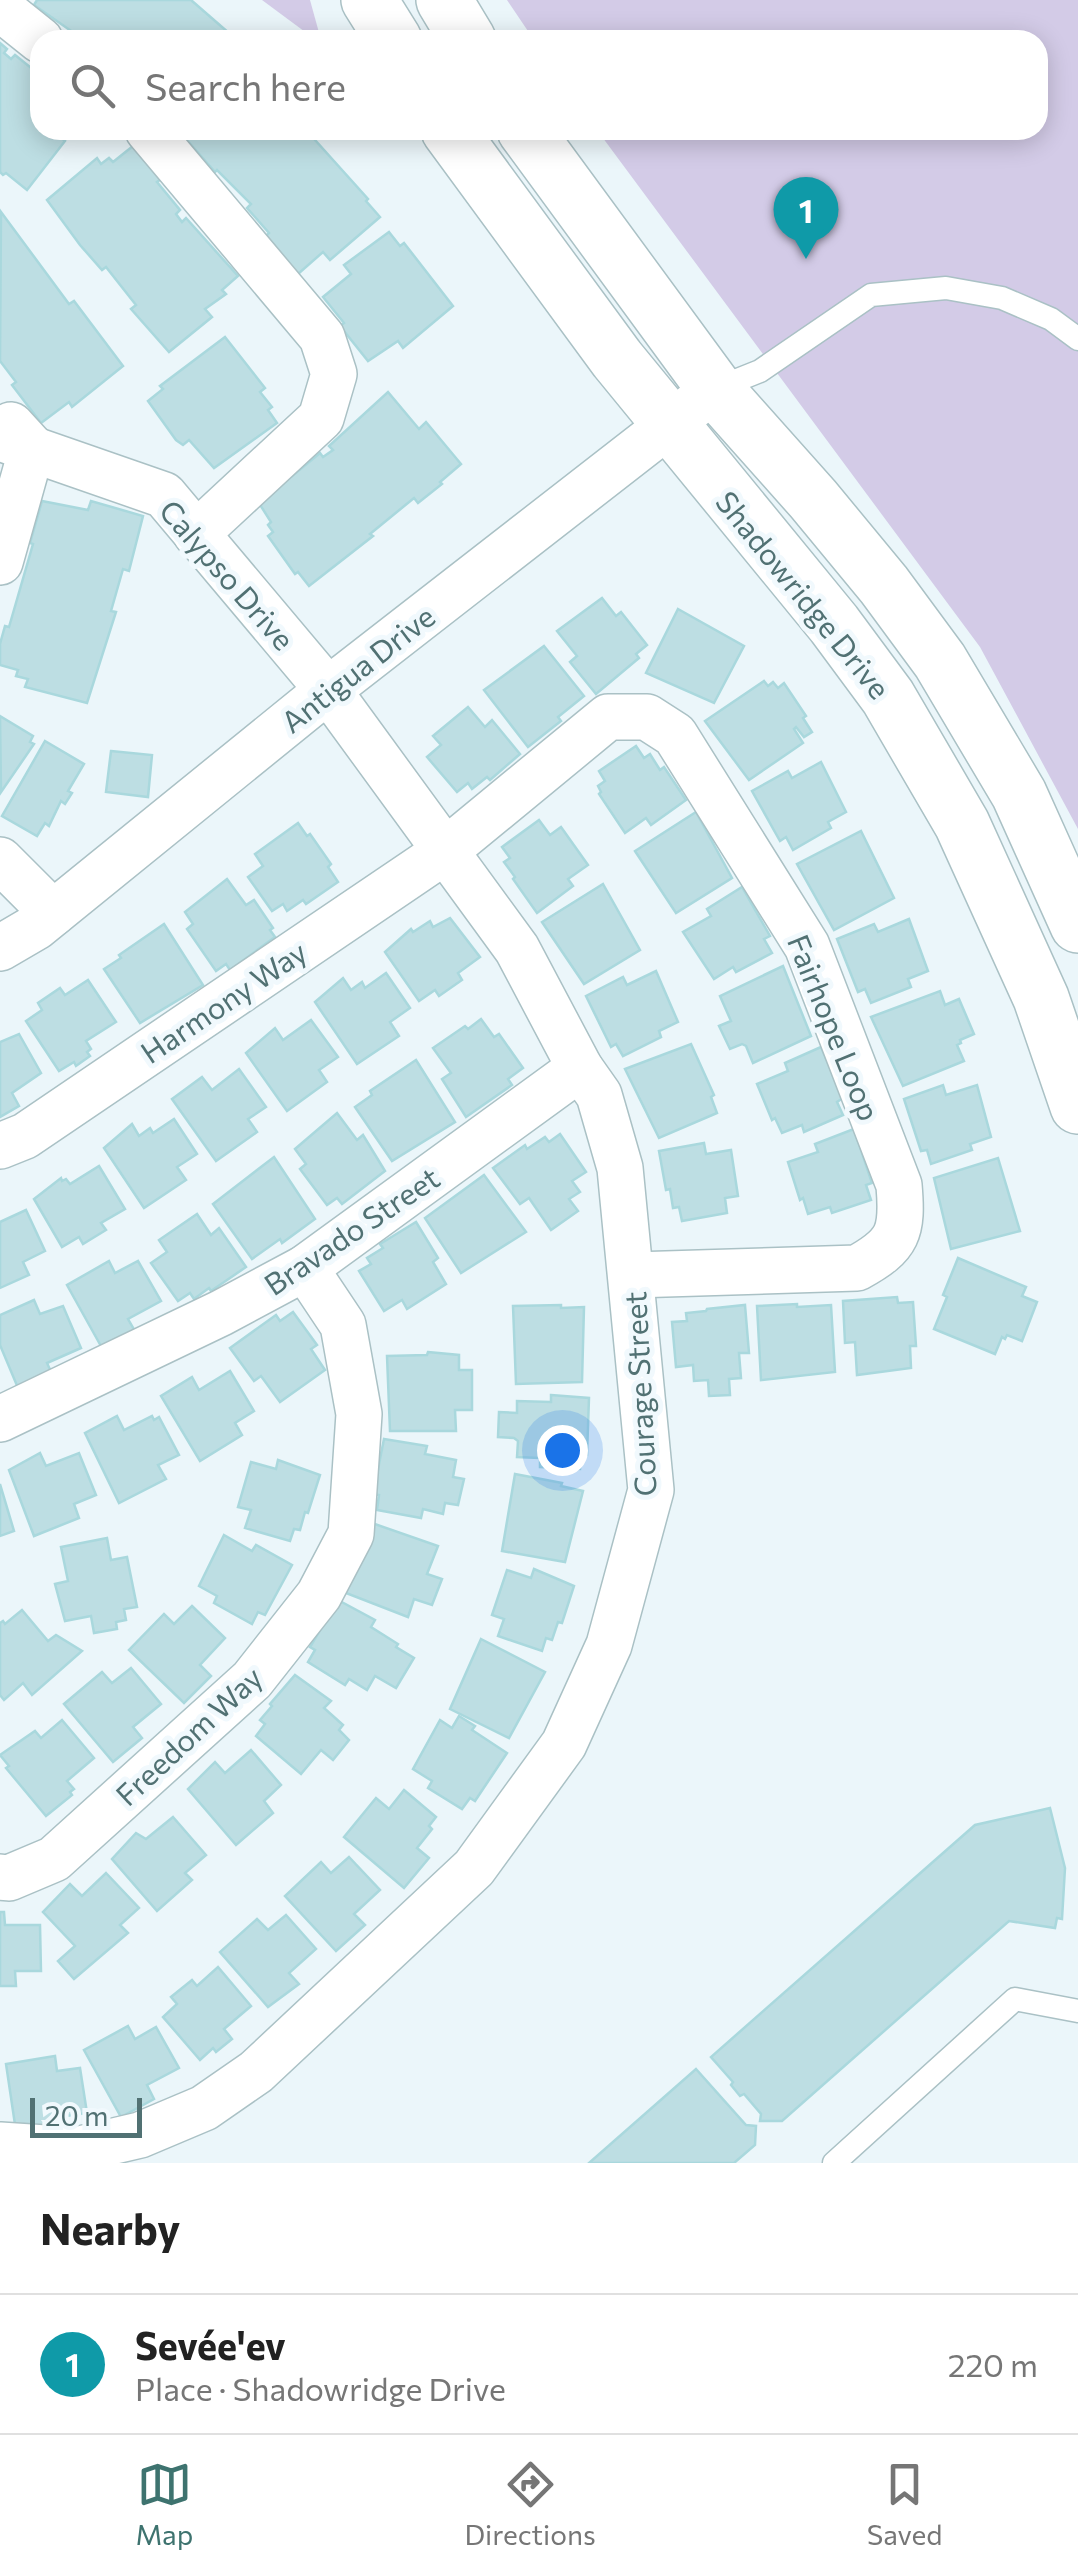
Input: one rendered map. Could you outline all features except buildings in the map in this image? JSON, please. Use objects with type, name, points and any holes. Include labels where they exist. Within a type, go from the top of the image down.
[{"type":"street","points":[[369,0],[388,30]]},
{"type":"street","points":[[444,0],[462,30]]},
{"type":"street","points":[[0,8],[30,32]]},
{"type":"street","points":[[156,140],[322,338],[334,374],[321,418],[196,534]]},
{"type":"street","name":"Shadowridge Drive","points":[[457,140],[668,425],[822,610],[888,697],[962,824],[1041,998],[1078,1106]]},
{"type":"street","points":[[532,140],[715,389],[813,499],[940,661],[1019,794],[1078,925]]},
{"type":"street","name":"Antigua Drive","points":[[0,948],[52,913],[328,690],[715,389]]},
{"type":"street","points":[[0,412],[16,443],[0,562]]},
{"type":"street","name":"Calypso Drive","points":[[16,443],[164,494],[328,690]]},
{"type":"street","name":"Courage Street","points":[[0,2145],[76,2150],[140,2135],[204,2108],[256,2072],[474,1868],[564,1744],[609,1645],[651,1490],[620,1168],[599,1094],[580,1068],[517,949],[328,690]]},
{"type":"street","name":"Fairhope Loop","points":[[444,852],[608,717],[648,717],[674,735],[807,946],[899,1185],[902,1224],[885,1253],[856,1268],[632,1275]]},
{"type":"street","name":"Harmony Way","points":[[0,1146],[25,1136],[444,852]]},
{"type":"street","points":[[0,860],[52,913]]},
{"type":"street","name":"Bravado Street","points":[[0,1419],[222,1313],[304,1268],[580,1068]]},
{"type":"street","name":"Freedom Way","points":[[0,1877],[9,1878],[54,1859],[252,1680],[319,1595],[352,1534],[359,1414],[343,1325],[304,1268]]},
{"type":"lane","points":[[715,389],[760,371],[871,295],[946,288],[1002,298],[1050,320],[1078,339]]},
{"type":"lane","points":[[834,2163],[1015,1999],[1078,2011]]},
{"type":"shaded area","points":[[262,0],[310,0],[318,30],[302,30]]},
{"type":"shaded area","points":[[507,0],[1078,0],[1078,829],[980,647],[604,140],[1048,140],[1048,30],[527,30]]},
{"type":"place","name":"Sevée'ev","points":[[806,259]]}]
